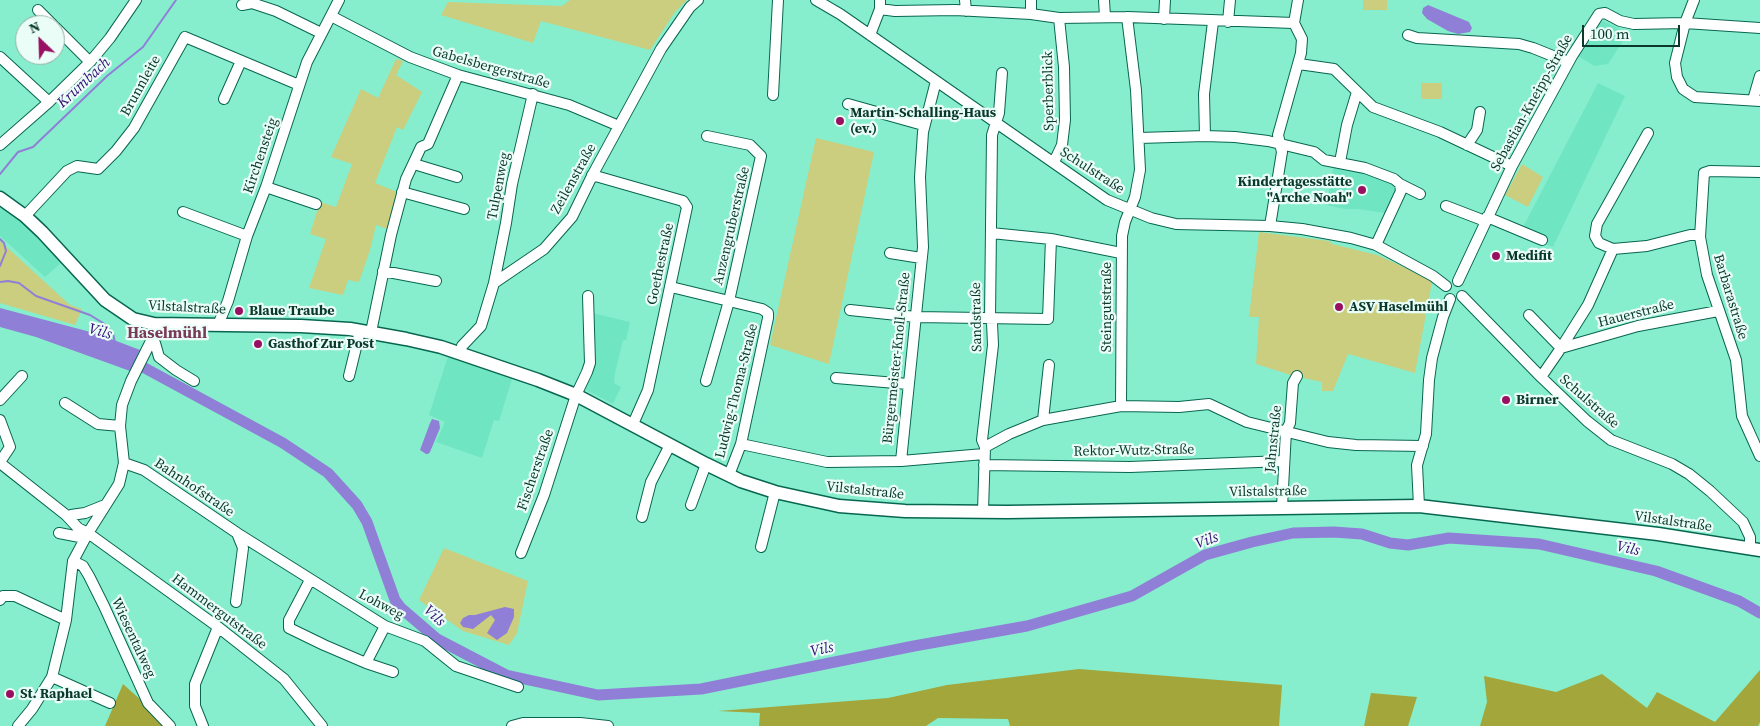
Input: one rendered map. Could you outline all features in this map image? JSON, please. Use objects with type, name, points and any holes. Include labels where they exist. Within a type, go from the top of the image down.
[{"type":"main road","name":"Vilstalstraße","points":[[0,198],[25,216],[105,300],[133,319],[154,324],[301,326],[365,332],[406,339],[460,354],[576,395],[706,464],[755,486],[839,506],[905,511],[1419,506],[1658,534],[1755,549]]},
{"type":"street","points":[[0,145],[90,62],[110,38],[136,0]]},
{"type":"street","name":"Kirchensteig","points":[[218,325],[228,301],[247,236],[266,187],[306,62],[339,0]]},
{"type":"street","name":"Zeilenstraße","points":[[494,283],[544,249],[572,217],[592,175],[661,49],[690,7],[698,0]]},
{"type":"street","points":[[773,95],[778,0]]},
{"type":"street","name":"Schulstraße","points":[[816,0],[840,14],[996,121],[1107,200],[1151,218],[1176,224],[1270,226],[1324,232],[1376,245],[1434,276],[1446,286]]},
{"type":"street","points":[[1031,14],[1032,0]]},
{"type":"street","points":[[1104,0],[1105,17]]},
{"type":"street","points":[[1164,19],[1165,0]]},
{"type":"street","points":[[1228,22],[1230,0]]},
{"type":"street","points":[[1270,226],[1282,152],[1278,135],[1299,64],[1302,39],[1294,23],[1298,0]]},
{"type":"street","points":[[1694,0],[1685,23],[1675,63],[1677,77],[1683,89],[1695,96],[1756,101],[1760,76]]},
{"type":"street","points":[[248,3],[276,11],[322,33]]},
{"type":"street","points":[[870,35],[880,5],[895,11],[965,5],[1059,18],[1127,17],[1213,22],[1294,23]]},
{"type":"street","points":[[38,10],[43,15]]},
{"type":"street","name":"Sebastian-Kneipp-Straße","points":[[1458,282],[1512,166],[1568,62],[1599,14],[1602,13],[1628,23],[1685,23]]},
{"type":"street","name":"Gabelsbergerstraße","points":[[331,16],[410,58],[458,75],[569,105],[619,126]]},
{"type":"street","name":"Steingutstraße","points":[[1121,406],[1122,236],[1135,197],[1140,170],[1136,90],[1127,17]]},
{"type":"street","name":"Sperberblick","points":[[1054,162],[1062,145],[1065,120],[1064,67],[1059,18]]},
{"type":"street","points":[[1205,136],[1204,94],[1213,22]]},
{"type":"street","points":[[1685,23],[1760,28]]},
{"type":"street","points":[[1408,35],[1417,38],[1518,44],[1568,62]]},
{"type":"street","points":[[65,37],[90,62]]},
{"type":"street","name":"Brunnleite","points":[[25,216],[67,171],[77,166],[98,169],[116,151],[134,128],[184,37],[299,85]]},
{"type":"street","points":[[0,57],[48,102]]},
{"type":"street","points":[[224,99],[241,61]]},
{"type":"street","points":[[1299,64],[1334,69],[1373,107],[1440,132],[1512,166]]},
{"type":"street","name":"Sandstraße","points":[[983,511],[985,451],[982,440],[993,345],[990,318],[992,135],[999,113],[1002,73]]},
{"type":"street","points":[[349,376],[365,332],[383,271],[390,235],[402,192],[421,147],[428,144],[458,75]]},
{"type":"street","name":"Bürgermeister-Knoll-Straße","points":[[901,461],[923,247],[920,177],[923,125],[936,80]]},
{"type":"street","points":[[1340,162],[1347,125],[1357,92]]},
{"type":"street","name":"Tulpenweg","points":[[494,283],[512,184],[533,94]]},
{"type":"street","points":[[848,104],[923,125]]},
{"type":"street","points":[[1466,144],[1477,130],[1480,112]]},
{"type":"street","points":[[1648,133],[1598,224],[1595,236],[1600,242],[1613,248],[1648,246],[1690,235],[1700,235]]},
{"type":"street","name":"Anzengruberstraße","points":[[708,136],[750,145],[761,156],[729,301]]},
{"type":"street","points":[[1139,138],[1235,137],[1279,144],[1314,152],[1324,160],[1365,168],[1394,179],[1420,194]]},
{"type":"street","points":[[414,164],[457,177]]},
{"type":"street","name":"Barbarastraße","points":[[1760,172],[1710,171],[1704,173],[1700,235],[1704,265],[1736,360],[1742,416],[1760,456]]},
{"type":"street","name":"Goethestraße","points":[[592,175],[685,203],[687,207],[648,390],[633,424]]},
{"type":"street","points":[[1376,245],[1401,191],[1400,184]]},
{"type":"street","points":[[266,187],[316,204]]},
{"type":"street","points":[[402,192],[464,209]]},
{"type":"street","points":[[1446,206],[1542,240]]},
{"type":"street","points":[[183,212],[247,236]]},
{"type":"street","points":[[991,233],[1051,239],[1121,253]]},
{"type":"street","points":[[850,310],[916,317],[1048,319],[1051,239]]},
{"type":"street","points":[[1540,377],[1588,305],[1613,248]]},
{"type":"street","name":"Bürgermeister-Knoll-Straße","points":[[890,253],[921,258]]},
{"type":"street","points":[[383,271],[436,281]]},
{"type":"street","points":[[1451,281],[1458,282],[1464,288],[1462,296],[1455,300],[1450,299],[1445,292],[1446,286],[1451,281]]},
{"type":"street","points":[[460,354],[462,346],[481,326],[494,283]]},
{"type":"street","points":[[671,287],[729,301],[706,381]]},
{"type":"street","name":"Fischerstraße","points":[[521,553],[544,495],[576,395],[590,363],[588,296]]},
{"type":"street","name":"Schulstraße","points":[[1462,296],[1540,377],[1587,421],[1612,440],[1672,464],[1689,474],[1710,491],[1743,522],[1755,549]]},
{"type":"street","points":[[1419,506],[1417,464],[1426,434],[1428,382],[1432,358],[1450,299]]},
{"type":"street","name":"Ludwig-Thoma-Straße","points":[[729,301],[762,309],[768,313],[741,444],[729,475]]},
{"type":"street","name":"Hauerstraße","points":[[1561,348],[1638,326],[1718,310]]},
{"type":"street","points":[[1529,315],[1561,348]]},
{"type":"street","points":[[18,726],[32,710],[52,677],[66,620],[73,561],[86,535],[119,484],[124,463],[120,426],[122,405],[131,381],[150,343],[154,324]]},
{"type":"street","points":[[150,343],[155,343],[159,356],[176,370],[194,381]]},
{"type":"street","points":[[1043,420],[1049,365]]},
{"type":"street","points":[[0,400],[22,376]]},
{"type":"street","name":"Jahnstraße","points":[[1282,507],[1286,431],[1290,423],[1292,384],[1297,376]]},
{"type":"street","points":[[836,378],[908,384]]},
{"type":"street","points":[[65,403],[98,424],[120,426]]},
{"type":"street","points":[[741,444],[827,462],[901,461],[985,451],[1009,434],[1043,420],[1121,406],[1179,407],[1209,404],[1247,422],[1328,442],[1356,445],[1423,446]]},
{"type":"street","points":[[0,420],[10,448],[0,463]]},
{"type":"street","points":[[642,517],[651,482],[670,445]]},
{"type":"street","name":"Rektor-Wutz-Straße","points":[[984,465],[1130,466],[1284,461]]},
{"type":"street","name":"Hammergutstraße","points":[[0,463],[68,515],[86,535],[218,627],[284,679],[322,726]]},
{"type":"street","name":"Bahnhofstraße","points":[[124,463],[144,470],[237,533],[243,548],[236,602]]},
{"type":"street","points":[[691,505],[706,464]]},
{"type":"street","points":[[761,547],[775,492]]},
{"type":"street","points":[[68,515],[84,513],[105,506]]},
{"type":"street","points":[[59,533],[86,535]]},
{"type":"street","name":"Lohweg","points":[[237,533],[384,626],[425,641],[456,666],[518,688]]},
{"type":"street","name":"Wiesentalweg","points":[[73,561],[83,566],[89,576],[148,703],[170,726]]},
{"type":"street","points":[[310,580],[289,620],[289,628],[324,646],[393,672]]},
{"type":"street","points":[[0,600],[3,596],[15,596],[66,620]]},
{"type":"street","points":[[366,662],[384,626]]},
{"type":"street","points":[[203,726],[195,706],[195,684],[218,627]]},
{"type":"street","points":[[52,677],[110,703]]},
{"type":"street","points":[[512,726],[523,723],[580,723],[608,726]]},
{"type":"shaded area","points":[[570,0],[687,0],[675,12],[650,50],[541,21],[533,43],[441,15],[448,2],[562,6]]},
{"type":"shaded area","points":[[1363,0],[1387,0],[1387,10],[1363,10]]},
{"type":"shaded area","points":[[1428,5],[1469,22],[1472,28],[1470,32],[1458,34],[1448,31],[1427,19],[1422,13],[1423,8]]},
{"type":"shaded area","points":[[1603,21],[1628,33],[1608,64],[1594,66],[1578,56],[1598,25]]},
{"type":"shaded area","points":[[396,59],[403,61],[396,75],[422,92],[403,130],[397,127],[375,183],[397,192],[388,229],[376,225],[359,282],[348,280],[343,295],[309,288],[326,239],[310,234],[320,202],[336,207],[352,164],[331,157],[361,89],[378,98]]},
{"type":"shaded area","points":[[1421,83],[1442,83],[1442,99],[1421,99]]},
{"type":"shaded area","points":[[1598,83],[1625,96],[1553,247],[1520,233]]},
{"type":"shaded area","points":[[816,138],[874,152],[829,364],[770,345]]},
{"type":"shaded area","name":"Kindertagesstätte \"Arche Noah\"","points":[[1334,164],[1360,170],[1392,183],[1395,192],[1385,213],[1326,205]]},
{"type":"shaded area","points":[[1522,164],[1543,177],[1528,207],[1505,195]]},
{"type":"shaded area","points":[[0,204],[16,214],[62,262],[45,277],[0,236]]},
{"type":"shaded area","name":"ASV Haselmühl","points":[[1259,232],[1329,241],[1332,244],[1377,255],[1432,282],[1415,373],[1348,354],[1333,391],[1322,391],[1322,382],[1294,376],[1256,364],[1259,317],[1249,317]]},
{"type":"shaded area","points":[[0,241],[70,305],[82,309],[75,325],[0,303]]},
{"type":"shaded area","points":[[0,308],[98,334],[140,350],[130,371],[36,337],[0,327]]},
{"type":"shaded area","points":[[592,313],[630,322],[626,340],[623,340],[615,373],[614,383],[621,387],[613,404],[584,389]]},
{"type":"shaded area","points":[[449,353],[513,376],[499,421],[494,420],[482,458],[436,442],[445,422],[429,415]]},
{"type":"shaded area","points":[[432,419],[439,421],[440,428],[430,452],[426,454],[420,450]]},
{"type":"shaded area","points":[[444,548],[528,581],[517,633],[509,645],[463,631],[419,600]]},
{"type":"shaded area","points":[[505,607],[514,609],[514,617],[507,633],[497,640],[487,633],[495,620],[491,615],[473,629],[463,627],[460,623],[463,618],[469,615]]},
{"type":"shaded area","points":[[1079,669],[1282,685],[1279,726],[1010,726],[1008,719],[938,718],[926,726],[759,726],[760,713],[718,711],[888,698],[947,685]]},
{"type":"shaded area","points":[[1760,670],[1760,722],[1758,726],[1480,726],[1487,702],[1484,676],[1556,692],[1602,674],[1647,708],[1657,692],[1715,722]]},
{"type":"shaded area","points":[[123,684],[163,720],[169,726],[105,726]]},
{"type":"shaded area","points":[[1371,693],[1417,697],[1408,726],[1364,726]]},
{"type":"waterway","name":"Krumbach","points":[[0,174],[18,152],[33,147],[107,76],[143,47],[176,0]]},
{"type":"waterway","name":"Krumbach","points":[[0,239],[4,243],[6,251],[0,266]]},
{"type":"waterway","name":"Krumbach","points":[[0,282],[19,283],[36,296],[90,315],[103,323],[113,333],[115,343]]},
{"type":"waterway","name":"Vils","points":[[130,360],[283,443],[328,473],[357,505],[367,522],[395,600],[401,608],[437,639],[506,675],[598,695],[701,689],[914,646],[1027,626],[1132,596],[1205,555],[1293,533],[1334,532],[1362,534],[1390,543],[1408,545],[1449,538],[1539,544],[1656,571],[1739,601],[1760,613]]},
{"type":"place","name":"Martin-Schalling-Haus (ev.)","points":[[840,121]]},
{"type":"place","name":"Kindertagesstätte \"Arche Noah\"","points":[[1362,190]]},
{"type":"place","name":"Medifit","points":[[1496,256]]},
{"type":"place","name":"ASV Haselmühl","points":[[1339,307]]},
{"type":"place","name":"Blaue Traube","points":[[239,311]]},
{"type":"place","name":"Gasthof Zur Post","points":[[258,344]]},
{"type":"place","name":"Birner","points":[[1506,400]]},
{"type":"place","name":"St. Raphael","points":[[10,694]]},
{"type":"district","name":"Haselmühl","points":[[167,334]]}]
